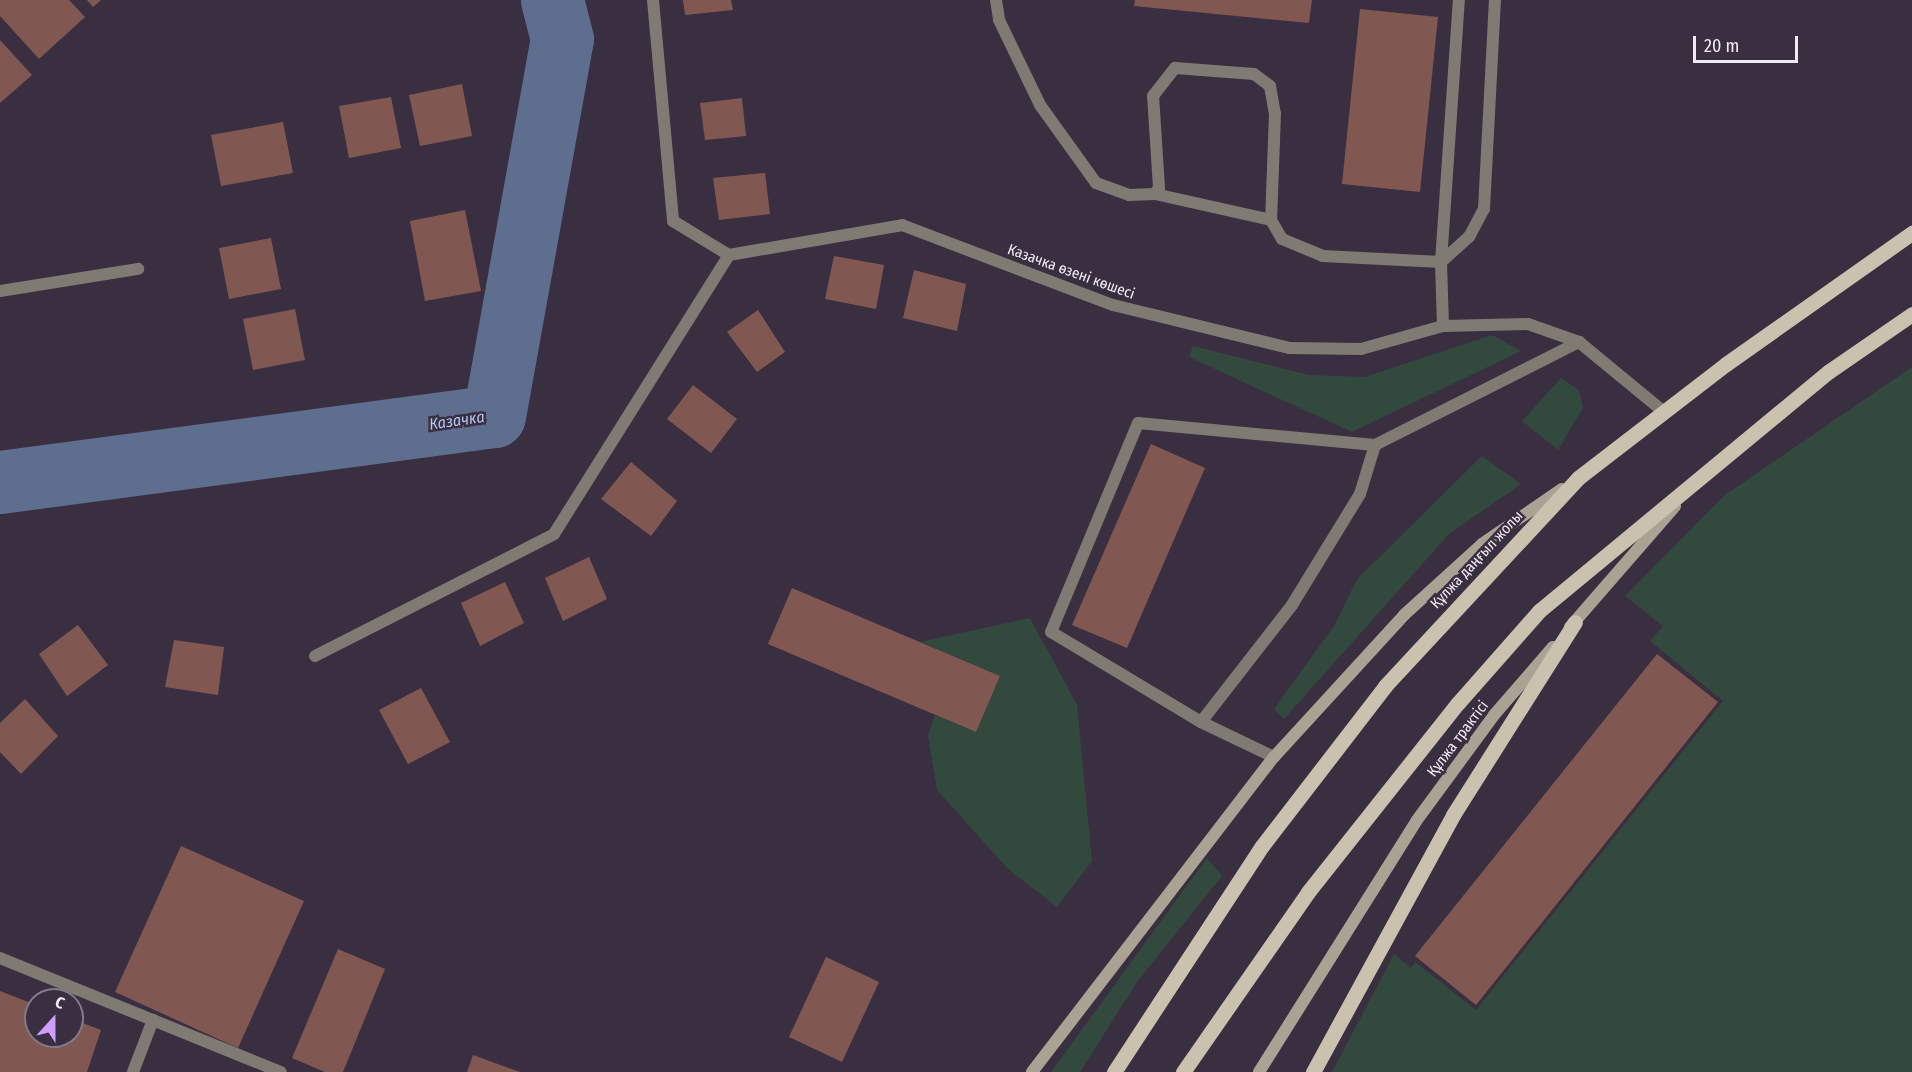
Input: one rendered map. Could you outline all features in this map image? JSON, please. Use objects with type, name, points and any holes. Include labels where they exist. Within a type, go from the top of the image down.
[{"type":"main road","name":"Құлжа даңғыл жолы","points":[[1114,1072],[1262,846],[1385,686],[1578,478],[1664,412],[1912,233]]},
{"type":"main road","points":[[1183,1072],[1308,892],[1531,619],[1723,456],[1912,314]]},
{"type":"main road","name":"Құлжа трактісі","points":[[1259,1072],[1417,820],[1494,715],[1648,534],[1723,456]]},
{"type":"main road","points":[[1032,1072],[1274,757],[1404,615],[1482,544],[1578,478]]},
{"type":"main road","points":[[1313,1072],[1453,815],[1575,622]]},
{"type":"street","points":[[315,656],[554,534],[729,255],[673,221],[653,0]]},
{"type":"street","points":[[996,0],[999,20],[1040,105],[1096,183],[1129,195],[1155,194],[1271,220]]},
{"type":"street","points":[[1443,326],[1441,262],[1460,0]]},
{"type":"street","points":[[1155,194],[1159,188],[1153,96],[1162,81],[1174,68],[1254,74],[1270,86],[1275,113],[1271,220],[1282,239],[1323,256],[1441,262],[1469,237],[1484,209],[1495,0]]},
{"type":"street","name":"Казачка өзені көшесі","points":[[729,255],[902,225],[1113,305],[1289,348],[1361,349],[1443,326],[1528,324],[1579,342],[1664,412]]},
{"type":"street","points":[[0,291],[138,269]]},
{"type":"street","points":[[1274,757],[1201,722],[1051,632],[1138,423],[1375,445],[1579,342]]},
{"type":"street","points":[[1201,722],[1292,604],[1360,495],[1375,445]]},
{"type":"street","points":[[0,957],[281,1072]]},
{"type":"street","points":[[133,1072],[153,1020]]},
{"type":"green space","points":[[1492,335],[1521,351],[1352,432],[1189,357],[1193,346],[1309,375],[1365,377]]},
{"type":"green space","points":[[1912,367],[1912,1072],[1332,1072],[1394,954],[1411,968],[1415,962],[1476,1010],[1723,701],[1650,641],[1663,626],[1625,596],[1725,495]]},
{"type":"green space","points":[[1561,378],[1579,390],[1583,408],[1558,450],[1522,421]]},
{"type":"green space","points":[[1482,456],[1521,484],[1449,534],[1284,719],[1274,709],[1334,626],[1357,579]]},
{"type":"green space","points":[[1030,618],[1077,705],[1092,861],[1057,907],[1008,869],[937,790],[928,735],[935,715],[976,732],[1000,676],[920,642]]},
{"type":"green space","points":[[1207,858],[1222,876],[1137,982],[1080,1072],[1051,1072]]},
{"type":"building","points":[[0,0],[69,0],[85,17],[39,59],[0,16]]},
{"type":"building","points":[[87,0],[101,0],[93,7]]},
{"type":"building","points":[[683,0],[731,0],[733,10],[685,15]]},
{"type":"building","points":[[1135,0],[1312,0],[1309,23],[1134,6]]},
{"type":"building","points":[[1360,9],[1438,17],[1420,192],[1342,184]]},
{"type":"building","points":[[0,40],[32,75],[0,103]]},
{"type":"building","points":[[462,84],[472,136],[420,146],[409,95]]},
{"type":"building","points":[[391,97],[401,148],[349,158],[339,106]]},
{"type":"building","points":[[742,98],[746,136],[705,140],[700,103]]},
{"type":"building","points":[[283,122],[293,173],[221,186],[211,135]]},
{"type":"building","points":[[765,173],[770,214],[719,220],[713,178]]},
{"type":"building","points":[[465,210],[481,291],[425,301],[410,221]]},
{"type":"building","points":[[271,238],[281,289],[229,299],[219,248]]},
{"type":"building","points":[[834,256],[884,265],[876,309],[825,299]]},
{"type":"building","points":[[914,270],[966,284],[957,331],[903,318]]},
{"type":"building","points":[[295,309],[305,360],[253,370],[243,319]]},
{"type":"building","points":[[758,310],[785,352],[757,372],[727,332]]},
{"type":"building","points":[[693,385],[737,419],[711,453],[667,419]]},
{"type":"building","points":[[1151,444],[1205,468],[1127,648],[1072,625]]},
{"type":"building","points":[[631,462],[677,501],[651,536],[601,499]]},
{"type":"building","points":[[589,557],[607,599],[563,621],[545,578]]},
{"type":"building","points":[[505,582],[524,623],[480,646],[461,603]]},
{"type":"building","points":[[792,588],[1000,676],[976,732],[768,644]]},
{"type":"building","points":[[78,625],[108,665],[67,696],[39,654]]},
{"type":"building","points":[[174,640],[224,647],[218,695],[165,687]]},
{"type":"building","points":[[1657,654],[1718,702],[1476,1005],[1415,956]]},
{"type":"building","points":[[421,688],[450,742],[408,764],[379,710]]},
{"type":"building","points":[[25,699],[58,736],[21,774],[0,752],[0,723]]},
{"type":"building","points":[[181,846],[304,901],[238,1048],[115,992]]},
{"type":"building","points":[[338,949],[385,969],[343,1072],[325,1072],[292,1058]]},
{"type":"building","points":[[826,957],[879,982],[842,1062],[789,1037]]},
{"type":"building","points":[[0,991],[24,1000],[24,1048],[84,1048],[84,1024],[101,1030],[87,1072],[0,1072]]},
{"type":"building","points":[[473,1055],[520,1072],[467,1072]]},
{"type":"waterway","name":"Казачка","points":[[0,482],[494,416],[562,39],[552,0]]}]
